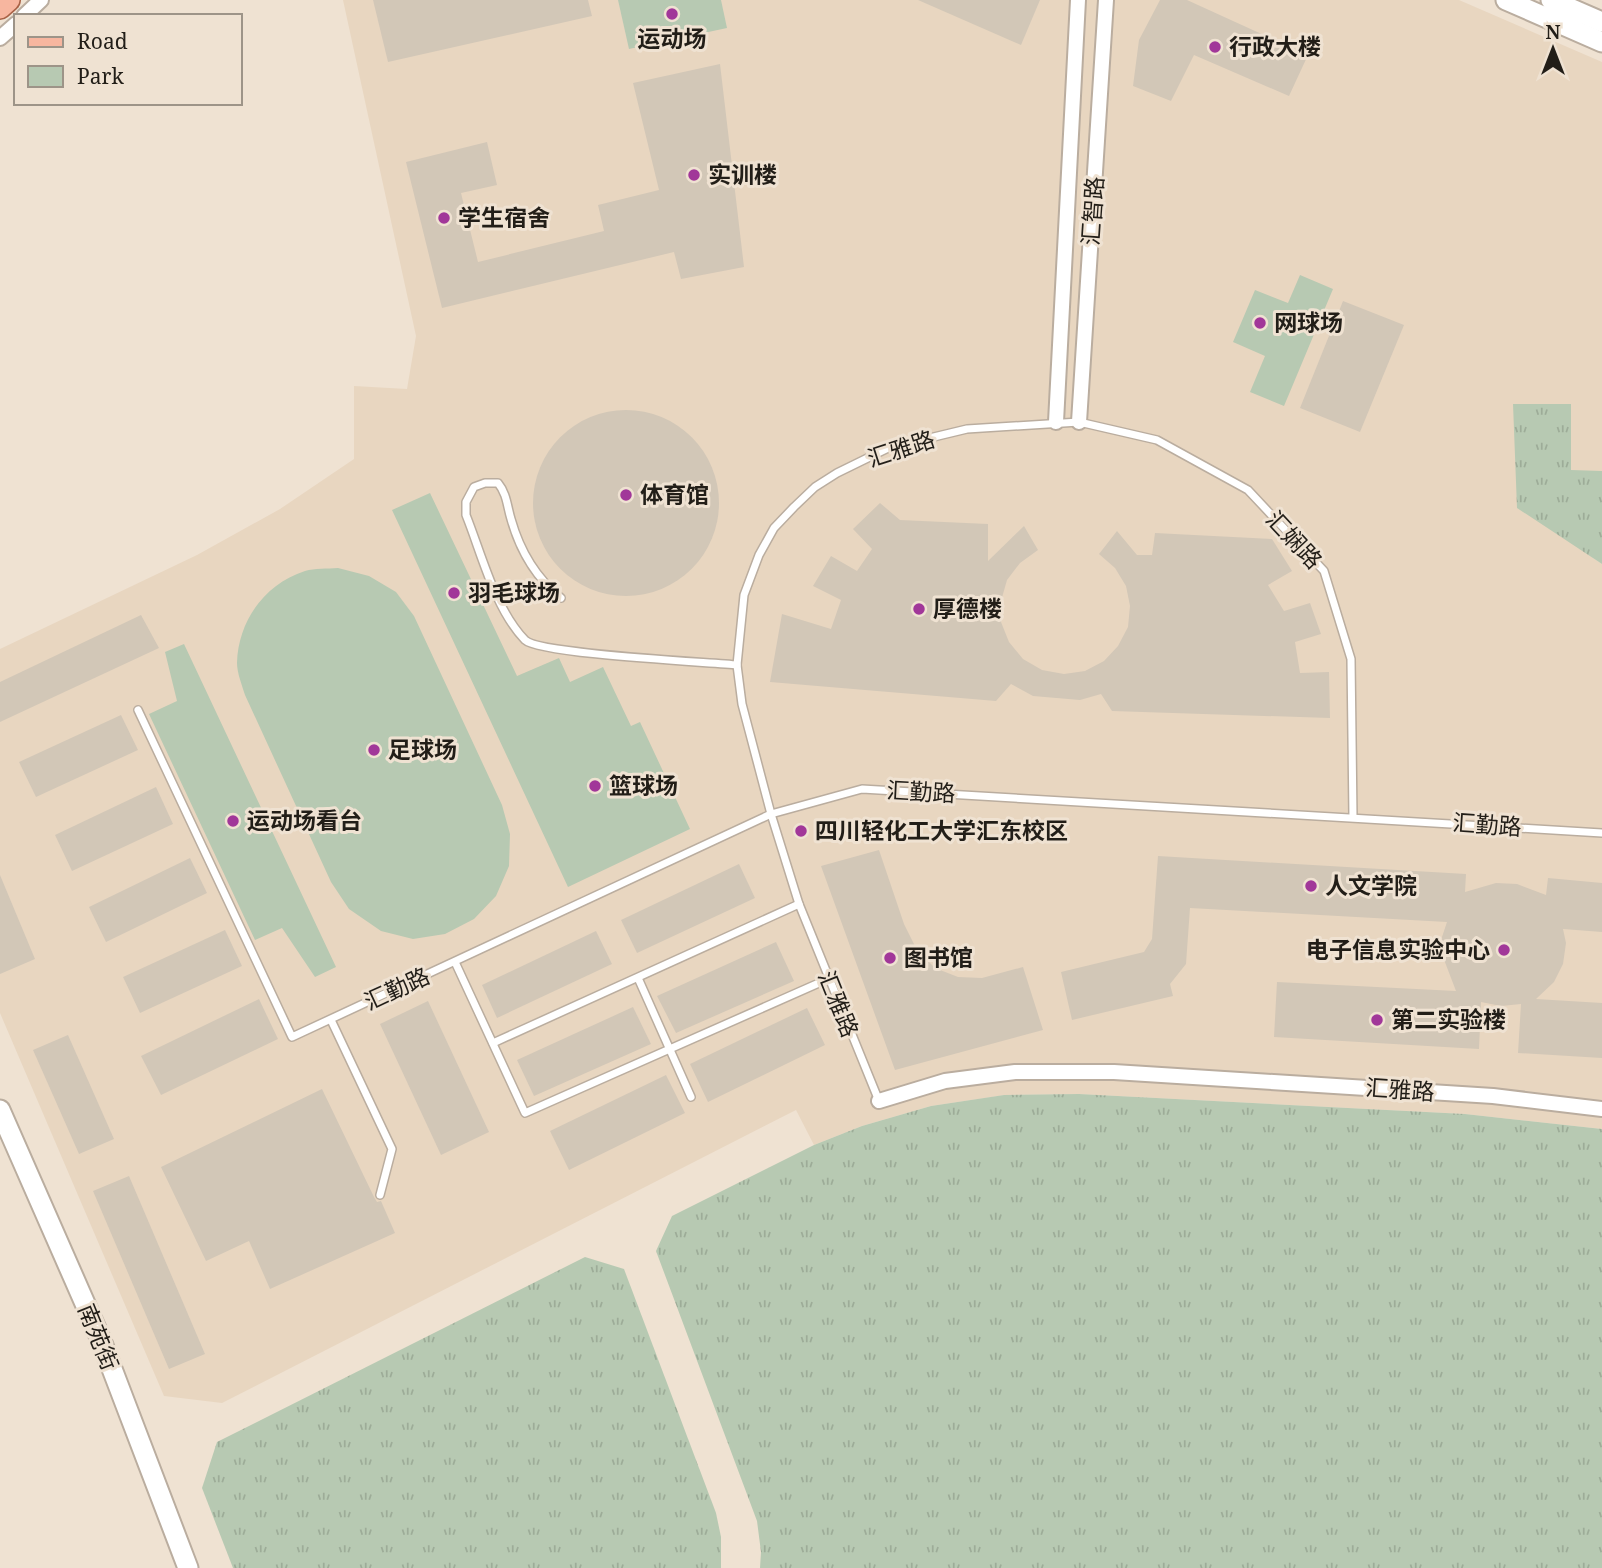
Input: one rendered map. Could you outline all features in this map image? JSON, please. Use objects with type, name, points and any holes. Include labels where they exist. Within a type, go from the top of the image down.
[{"type":"main road","points":[[0,8],[9,0]]},
{"type":"main road","points":[[1506,0],[1602,42]]},
{"type":"main road","points":[[1551,0],[1602,22]]},
{"type":"main road","name":"南苑街","points":[[0,1110],[101,1340],[188,1568]]},
{"type":"street","points":[[26,14],[41,0]]},
{"type":"street","name":"汇智路","points":[[1056,422],[1078,0]]},
{"type":"street","name":"汇智路","points":[[1079,422],[1106,0]]},
{"type":"street","points":[[0,38],[14,26]]},
{"type":"street","name":"汇雅路","points":[[878,1101],[944,1081],[1015,1072],[1114,1072],[1493,1096],[1602,1109]]},
{"type":"lane","name":"汇雅路","points":[[878,1101],[799,904],[771,814],[742,704],[737,665],[744,596],[759,555],[774,528],[816,487],[837,473],[888,448],[967,429],[1079,422]]},
{"type":"lane","name":"汇娴路","points":[[1079,422],[1157,440],[1248,490],[1324,571],[1351,659],[1353,817]]},
{"type":"lane","points":[[561,598],[545,585],[517,541],[505,492],[498,483],[485,483],[474,487],[466,502],[466,515],[506,618],[527,643],[563,651],[737,665]]},
{"type":"lane","name":"汇勤路","points":[[138,710],[292,1037],[771,814],[862,789],[1602,832]]},
{"type":"lane","points":[[493,1044],[799,904]]},
{"type":"lane","points":[[455,962],[525,1113],[828,979]]},
{"type":"lane","points":[[638,978],[691,1097]]},
{"type":"lane","points":[[331,1020],[392,1149],[380,1195]]},
{"type":"shaded area","name":"四川轻化工大学汇东校区","points":[[343,0],[1459,0],[1602,62],[1602,471],[1571,471],[1514,404],[1593,558],[1602,564],[1602,1129],[1465,1114],[1079,1094],[1005,1095],[931,1106],[862,1126],[814,1145],[796,1110],[222,1403],[164,1396],[0,1013],[0,649],[197,555],[280,509],[354,459],[354,386],[407,389],[416,336]]},
{"type":"green space","name":"运动场","points":[[618,0],[721,0],[727,28],[629,49]]},
{"type":"green space","points":[[1300,275],[1333,289],[1284,406],[1250,392],[1265,356],[1233,342],[1255,290],[1288,303]]},
{"type":"green space","points":[[1513,404],[1571,404],[1571,470],[1602,471],[1602,564],[1517,508]]},
{"type":"green space","points":[[430,493],[517,676],[559,658],[570,682],[603,667],[631,726],[640,722],[690,829],[568,887],[392,510]]},
{"type":"green space","name":"足球场","points":[[338,568],[369,576],[396,592],[414,616],[502,805],[510,834],[509,866],[496,896],[474,919],[445,934],[413,939],[381,931],[349,909],[331,882],[240,679],[237,663],[242,633],[256,606],[277,585],[290,577],[305,571]]},
{"type":"green space","name":"运动场看台","points":[[184,644],[336,967],[315,977],[282,928],[255,940],[149,714],[177,701],[165,652]]},
{"type":"green space","points":[[1079,1094],[1465,1114],[1602,1129],[1602,1568],[760,1568],[757,1521],[656,1251],[672,1216],[814,1145],[862,1126],[931,1106],[1004,1095]]},
{"type":"green space","points":[[585,1257],[624,1269],[716,1513],[721,1537],[721,1568],[233,1568],[202,1488],[217,1442]]},
{"type":"building","points":[[373,0],[588,0],[592,16],[388,62]]},
{"type":"building","points":[[918,0],[1040,0],[1021,45]]},
{"type":"building","name":"行政大楼","points":[[1160,0],[1187,0],[1308,55],[1289,96],[1194,55],[1171,101],[1133,86],[1139,40]]},
{"type":"building","points":[[720,64],[744,267],[681,279],[674,252],[442,308],[406,162],[487,142],[497,185],[461,193],[478,262],[604,231],[598,205],[659,190],[633,83]]},
{"type":"building","points":[[1343,301],[1404,325],[1360,432],[1300,408]]},
{"type":"building","name":"体育馆","points":[[626,410],[644,411],[662,417],[678,425],[692,437],[704,451],[712,467],[718,485],[718,521],[712,539],[704,555],[692,569],[678,581],[662,589],[644,595],[626,596],[608,595],[590,589],[574,581],[560,569],[548,555],[540,539],[534,521],[533,503],[534,485],[540,467],[548,451],[560,437],[574,425],[590,417],[608,411]]},
{"type":"building","name":"厚德楼","points":[[880,503],[900,520],[988,524],[988,561],[1024,526],[1038,550],[1020,563],[1007,580],[1001,601],[1001,622],[1009,642],[1023,659],[1042,670],[1064,674],[1085,671],[1104,661],[1118,646],[1128,627],[1130,606],[1126,586],[1115,568],[1099,554],[1117,531],[1137,555],[1152,555],[1155,533],[1272,539],[1292,571],[1268,585],[1284,611],[1310,603],[1321,634],[1295,642],[1300,673],[1329,672],[1330,718],[1112,711],[1101,694],[1080,700],[1033,696],[1011,684],[996,701],[770,682],[782,614],[831,629],[841,600],[813,586],[831,556],[857,571],[872,549],[853,529]]},
{"type":"building","points":[[141,615],[159,648],[0,722],[0,682]]},
{"type":"building","points":[[121,715],[138,750],[36,797],[19,762]]},
{"type":"building","points":[[156,787],[173,824],[72,871],[55,835]]},
{"type":"building","name":"图书馆","points":[[879,850],[904,924],[917,950],[935,968],[958,977],[982,978],[1023,967],[1043,1030],[895,1070],[821,866]]},
{"type":"building","points":[[1158,856],[1466,874],[1465,892],[1496,883],[1517,884],[1546,895],[1548,878],[1602,883],[1602,932],[1563,929],[1566,943],[1563,964],[1554,982],[1536,999],[1602,1003],[1602,1058],[1518,1053],[1521,1004],[1501,1006],[1481,1002],[1479,1049],[1274,1037],[1277,982],[1456,991],[1443,957],[1442,937],[1447,922],[1190,908],[1186,964],[1170,984],[1173,996],[1072,1020],[1061,972],[1144,952],[1152,939]]},
{"type":"building","points":[[190,858],[207,893],[106,942],[89,907]]},
{"type":"building","points":[[739,864],[755,898],[637,953],[621,920]]},
{"type":"building","points":[[0,875],[35,959],[0,974]]},
{"type":"building","points":[[225,930],[242,966],[140,1013],[123,977]]},
{"type":"building","points":[[596,931],[612,964],[497,1018],[482,985]]},
{"type":"building","points":[[776,942],[794,981],[676,1033],[657,996]]},
{"type":"building","points":[[259,999],[278,1039],[161,1095],[141,1056]]},
{"type":"building","points":[[428,1001],[489,1132],[441,1155],[380,1024]]},
{"type":"building","points":[[633,1007],[651,1044],[534,1096],[517,1060]]},
{"type":"building","points":[[807,1008],[825,1045],[708,1102],[690,1064]]},
{"type":"building","points":[[68,1035],[114,1139],[79,1154],[33,1050]]},
{"type":"building","points":[[666,1075],[685,1113],[569,1170],[550,1131]]},
{"type":"building","points":[[322,1089],[374,1197],[377,1202],[381,1201],[395,1233],[270,1289],[249,1241],[206,1261],[161,1167]]},
{"type":"building","points":[[129,1176],[205,1354],[169,1369],[93,1191]]},
{"type":"place","name":"运动场","points":[[672,14]]},
{"type":"place","name":"行政大楼","points":[[1215,47]]},
{"type":"place","name":"实训楼","points":[[694,175]]},
{"type":"place","name":"学生宿舍","points":[[444,218]]},
{"type":"place","name":"网球场","points":[[1260,323]]},
{"type":"place","name":"体育馆","points":[[626,495]]},
{"type":"place","name":"羽毛球场","points":[[454,593]]},
{"type":"place","name":"厚德楼","points":[[919,609]]},
{"type":"place","name":"足球场","points":[[374,750]]},
{"type":"place","name":"篮球场","points":[[595,786]]},
{"type":"place","name":"运动场看台","points":[[233,821]]},
{"type":"place","name":"四川轻化工大学汇东校区","points":[[801,831]]},
{"type":"place","name":"人文学院","points":[[1311,886]]},
{"type":"place","name":"电子信息实验中心","points":[[1504,950]]},
{"type":"place","name":"图书馆","points":[[890,958]]},
{"type":"place","name":"第二实验楼","points":[[1377,1020]]}]
